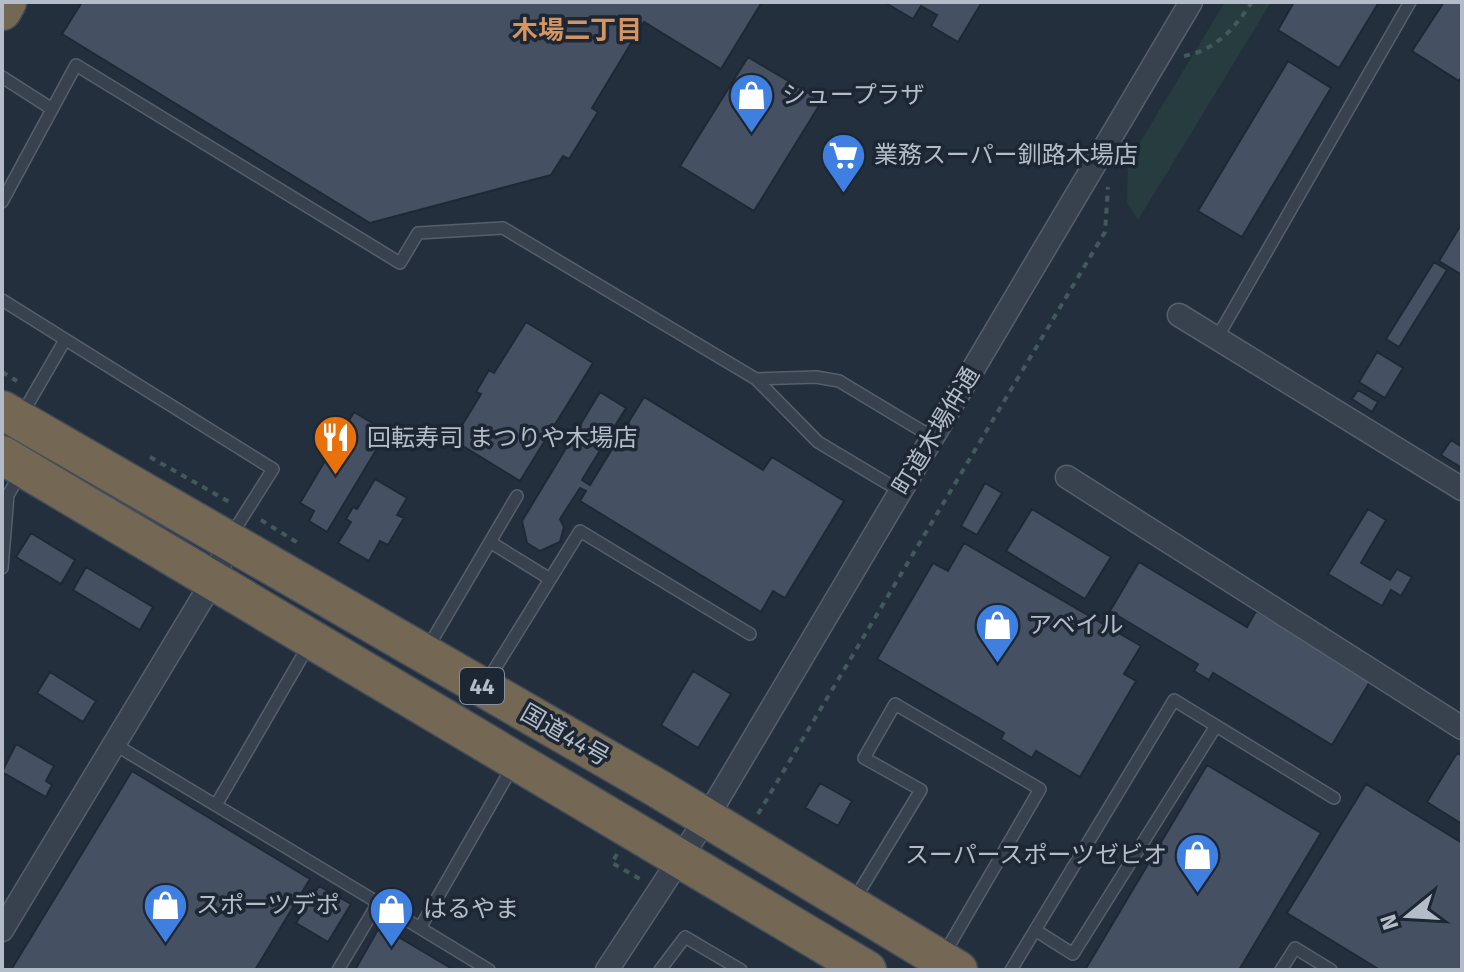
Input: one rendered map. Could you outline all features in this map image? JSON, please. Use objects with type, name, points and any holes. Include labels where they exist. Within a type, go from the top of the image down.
[{"type":"highway","points":[[2,11],[7,2]]},
{"type":"highway","name":"国道44号","points":[[10,415],[478,684],[949,965]]},
{"type":"highway","name":"国道44号","points":[[12,462],[214,579],[867,970]]},
{"type":"highway","points":[[451,722],[478,684]]},
{"type":"street","name":"町道木場仲通","points":[[607,970],[706,819],[1191,2]]},
{"type":"street","points":[[1179,315],[1462,489]]},
{"type":"street","points":[[1067,477],[1462,728]]},
{"type":"street","points":[[2,930],[214,579],[230,539]]},
{"type":"lane","points":[[1217,338],[1410,2]]},
{"type":"lane","points":[[2,202],[76,65],[400,263],[418,233],[503,228],[756,379],[818,442],[900,491]]},
{"type":"lane","points":[[2,77],[52,109]]},
{"type":"lane","points":[[2,300],[273,469],[230,539]]},
{"type":"lane","points":[[10,415],[65,340]]},
{"type":"lane","points":[[756,379],[816,377],[839,381],[932,437]]},
{"type":"lane","points":[[2,568],[12,462]]},
{"type":"lane","points":[[425,653],[517,496]]},
{"type":"lane","points":[[478,684],[580,531],[750,634]]},
{"type":"lane","points":[[490,542],[550,579]]},
{"type":"lane","points":[[216,805],[313,639]]},
{"type":"lane","points":[[1011,970],[1174,700],[1334,798]]},
{"type":"lane","points":[[851,906],[921,790],[864,758],[895,704],[1040,789],[949,965]]},
{"type":"lane","points":[[1035,930],[1073,954],[1216,726]]},
{"type":"lane","points":[[114,744],[489,970]]},
{"type":"lane","points":[[420,928],[517,760]]},
{"type":"lane","points":[[338,970],[378,903]]},
{"type":"lane","points":[[660,970],[685,937],[741,970]]},
{"type":"lane","points":[[1281,970],[1295,948],[1331,970]]},
{"type":"path","points":[[1181,57],[1197,54],[1224,38],[1252,2]]},
{"type":"path","points":[[742,840],[1105,232],[1108,178]]},
{"type":"green space","points":[[1225,2],[1271,2],[1138,220],[1127,202],[1128,162]]},
{"type":"building","points":[[82,2],[762,2],[721,69],[644,22],[592,108],[598,112],[569,159],[563,156],[551,175],[370,223],[62,34]]},
{"type":"building","points":[[884,2],[982,2],[958,42],[931,26],[937,15],[921,6],[913,19]]},
{"type":"building","points":[[1294,2],[1379,2],[1339,68],[1278,30]]},
{"type":"building","points":[[1444,2],[1462,2],[1462,76],[1459,81],[1412,51]]},
{"type":"building","name":"シュープラザ","points":[[748,57],[822,101],[754,211],[680,166]]},
{"type":"building","points":[[1288,61],[1331,88],[1242,237],[1198,211]]},
{"type":"building","points":[[1462,223],[1462,275],[1439,261]]},
{"type":"building","points":[[1434,262],[1447,270],[1399,347],[1386,339]]},
{"type":"building","points":[[526,322],[593,363],[520,481],[453,440],[481,394],[476,392],[489,370],[494,373]]},
{"type":"building","points":[[1377,352],[1403,368],[1385,398],[1359,382]]},
{"type":"building","points":[[1358,390],[1378,402],[1372,412],[1352,399]]},
{"type":"building","points":[[600,392],[626,408],[582,480],[590,485],[644,397],[763,470],[772,457],[844,501],[785,598],[773,591],[761,612],[580,501],[586,491],[580,488],[560,519],[564,527],[560,542],[540,551],[527,543],[522,521]]},
{"type":"building","points":[[354,412],[387,432],[327,532],[309,521],[314,511],[300,503]]},
{"type":"building","points":[[1451,440],[1462,447],[1462,468],[1441,455]]},
{"type":"building","points":[[375,479],[407,498],[397,515],[404,518],[388,545],[380,541],[369,561],[338,543],[351,522],[346,519],[353,507],[357,509]]},
{"type":"building","points":[[985,483],[1002,493],[977,535],[961,526]]},
{"type":"building","points":[[1032,509],[1111,557],[1085,599],[1006,551]]},
{"type":"building","points":[[1368,509],[1386,520],[1361,563],[1390,580],[1397,569],[1412,577],[1401,596],[1391,590],[1382,606],[1328,574]]},
{"type":"building","points":[[31,533],[75,560],[61,584],[16,557]]},
{"type":"building","points":[[964,543],[1141,646],[1124,674],[1136,681],[1080,777],[1036,751],[1032,758],[1001,739],[1004,733],[877,659],[933,563],[948,571]]},
{"type":"building","points":[[1139,562],[1247,627],[1256,611],[1371,680],[1332,745],[1213,673],[1209,680],[1194,671],[1198,664],[1110,611]]},
{"type":"building","points":[[86,567],[153,607],[140,630],[73,590]]},
{"type":"building","points":[[693,671],[731,694],[698,748],[661,725]]},
{"type":"building","points":[[50,672],[96,701],[83,722],[37,693]]},
{"type":"building","points":[[16,744],[54,766],[46,781],[52,785],[46,797],[2,772]]},
{"type":"building","points":[[1457,753],[1462,756],[1462,824],[1427,802]]},
{"type":"building","points":[[1207,765],[1321,833],[1239,970],[1085,970]]},
{"type":"building","points":[[132,771],[310,879],[255,970],[11,970]]},
{"type":"building","points":[[820,783],[852,801],[838,826],[805,808]]},
{"type":"building","points":[[1366,784],[1462,843],[1462,970],[1380,970],[1287,913]]},
{"type":"building","points":[[319,886],[351,904],[328,942],[296,923]]},
{"type":"building","name":"はるやま","points":[[380,926],[454,970],[355,970]]},
{"type":"place","name":"シュープラザ","points":[[751,134]]},
{"type":"place","name":"業務スーパー釧路木場店","points":[[843,194]]},
{"type":"place","name":"回転寿司 まつりや木場店","points":[[336,477]]},
{"type":"place","name":"アベイル","points":[[997,664]]},
{"type":"place","name":"スーパースポーツゼビオ","points":[[1198,894]]},
{"type":"place","name":"スポーツデポ","points":[[165,944]]},
{"type":"place","name":"はるやま","points":[[392,948]]},
{"type":"district","name":"木場二丁目","points":[[577,30]]}]
